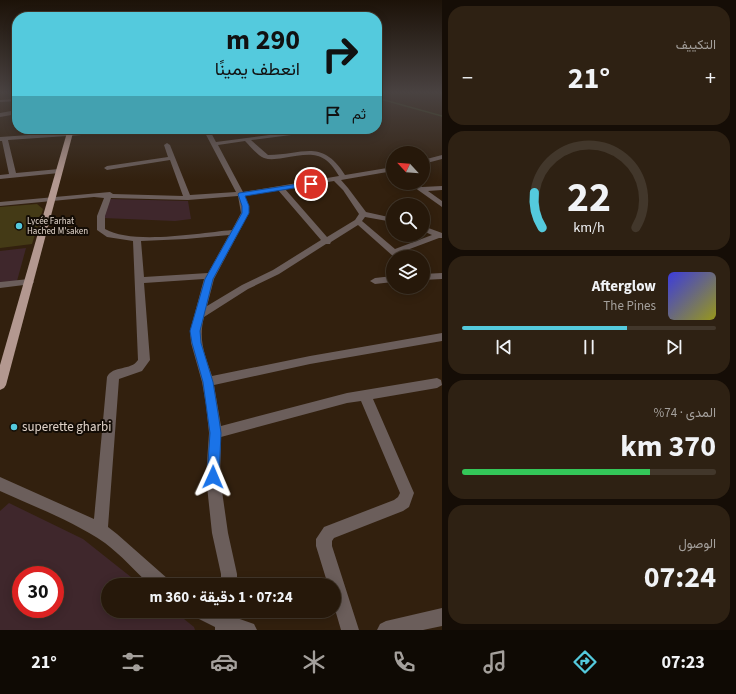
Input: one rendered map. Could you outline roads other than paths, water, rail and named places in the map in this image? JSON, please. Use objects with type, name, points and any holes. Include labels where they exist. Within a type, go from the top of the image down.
[{"type":"main road","points":[[0,385],[5,353],[28,282],[69,134]]},
{"type":"street","points":[[20,134],[20,138]]},
{"type":"street","points":[[12,176],[2,139],[53,134]]},
{"type":"street","points":[[209,134],[241,194],[246,211],[210,276],[198,316],[195,338],[208,382],[215,433],[213,477],[220,533],[229,578]]},
{"type":"street","points":[[214,144],[291,134]]},
{"type":"street","points":[[247,140],[264,156],[268,157],[310,152],[325,156],[334,162],[346,189],[363,214],[386,219]]},
{"type":"street","points":[[166,145],[188,198]]},
{"type":"street","points":[[107,168],[172,158]]},
{"type":"street","points":[[430,160],[441,158]]},
{"type":"street","points":[[0,204],[51,198],[110,194],[188,198],[241,194],[281,189],[386,170]]},
{"type":"street","points":[[0,177],[59,171]]},
{"type":"street","points":[[430,189],[442,188]]},
{"type":"street","points":[[281,189],[327,242]]},
{"type":"street","points":[[421,190],[442,205]]},
{"type":"street","points":[[110,194],[101,212],[101,230],[109,236],[137,239],[168,238],[235,232]]},
{"type":"street","points":[[198,316],[245,286],[276,272],[285,265],[327,242],[358,222],[363,214]]},
{"type":"street","points":[[358,222],[391,250]]},
{"type":"street","points":[[430,231],[441,235]]},
{"type":"street","points":[[408,250],[441,235]]},
{"type":"street","points":[[100,531],[113,377],[117,374],[137,370],[142,365],[144,360],[137,239]]},
{"type":"street","points":[[139,280],[210,276]]},
{"type":"street","points":[[430,277],[442,276]]},
{"type":"street","points":[[375,281],[386,280]]},
{"type":"street","points":[[0,285],[28,282]]},
{"type":"street","points":[[208,382],[310,360],[442,337]]},
{"type":"street","points":[[215,433],[365,395],[440,386]]},
{"type":"street","points":[[350,630],[324,546],[324,539],[329,532],[398,506],[404,502],[407,493],[365,395]]},
{"type":"street","points":[[0,484],[85,522],[112,538],[155,578]]},
{"type":"street","points":[[386,630],[442,617]]},
{"type":"street","points":[[225,621],[248,630]]},
{"type":"place","name":"Lycée Farhat Hached M'saken","points":[[19,226]]},
{"type":"place","name":"superette gharbi","points":[[14,427]]}]
